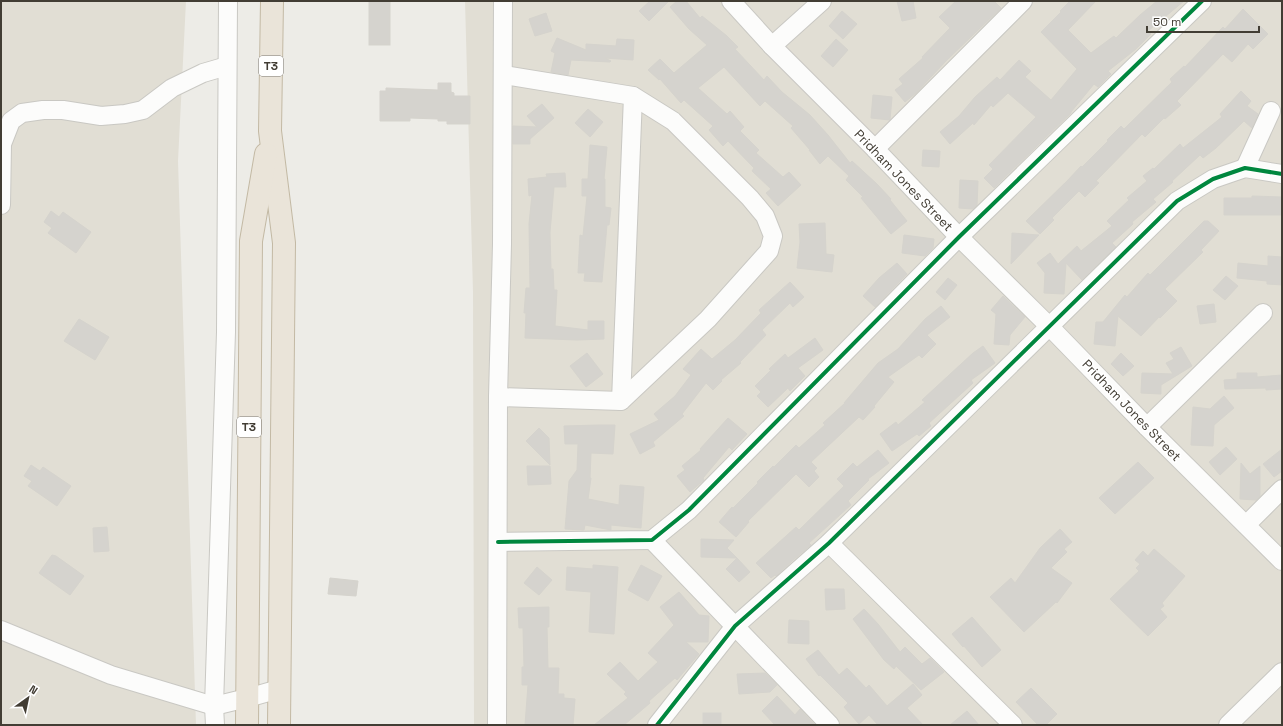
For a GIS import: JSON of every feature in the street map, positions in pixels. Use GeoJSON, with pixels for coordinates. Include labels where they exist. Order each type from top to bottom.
{"type":"FeatureCollection","features":[{"type":"Feature","properties":{"kind":"highway","name":"T3"},"geometry":{"type":"LineString","coordinates":[[272,1],[270,130],[284,243],[279,725]]}},
{"type":"Feature","properties":{"kind":"highway","name":"T3"},"geometry":{"type":"LineString","coordinates":[[247,725],[251,241],[270,130]]}},
{"type":"Feature","properties":{"kind":"street"},"geometry":{"type":"LineString","coordinates":[[215,725],[214,706],[226,332],[228,1]]}},
{"type":"Feature","properties":{"kind":"street"},"geometry":{"type":"LineString","coordinates":[[497,725],[498,397],[502,244],[504,75],[503,1]]}},
{"type":"Feature","properties":{"kind":"street","name":"Pridham Jones Street"},"geometry":{"type":"LineString","coordinates":[[731,1],[772,46],[875,149],[959,237],[1050,327],[1147,428],[1282,561]]}},
{"type":"Feature","properties":{"kind":"street"},"geometry":{"type":"LineString","coordinates":[[772,46],[822,1]]}},
{"type":"Feature","properties":{"kind":"street"},"geometry":{"type":"LineString","coordinates":[[875,149],[1023,1]]}},
{"type":"Feature","properties":{"kind":"street"},"geometry":{"type":"LineString","coordinates":[[498,542],[652,540],[689,510],[959,237],[1202,1]]}},
{"type":"Feature","properties":{"kind":"street"},"geometry":{"type":"LineString","coordinates":[[1,204],[2,144],[11,121],[22,112],[63,110],[101,116],[125,114],[143,110],[172,88],[203,74],[228,66]]}},
{"type":"Feature","properties":{"kind":"street"},"geometry":{"type":"LineString","coordinates":[[498,397],[621,401],[708,319],[769,251],[773,236],[765,216],[750,198],[673,121],[633,96],[504,75]]}},
{"type":"Feature","properties":{"kind":"street"},"geometry":{"type":"LineString","coordinates":[[621,401],[633,96]]}},
{"type":"Feature","properties":{"kind":"street"},"geometry":{"type":"LineString","coordinates":[[1245,168],[1271,111]]}},
{"type":"Feature","properties":{"kind":"street"},"geometry":{"type":"LineString","coordinates":[[657,725],[735,626],[829,543],[1177,201],[1213,179],[1245,168],[1282,174]]}},
{"type":"Feature","properties":{"kind":"street"},"geometry":{"type":"LineString","coordinates":[[1147,428],[1262,313]]}},
{"type":"Feature","properties":{"kind":"street"},"geometry":{"type":"LineString","coordinates":[[1246,525],[1282,489]]}},
{"type":"Feature","properties":{"kind":"street"},"geometry":{"type":"LineString","coordinates":[[652,540],[830,725]]}},
{"type":"Feature","properties":{"kind":"street"},"geometry":{"type":"LineString","coordinates":[[829,543],[1012,725]]}},
{"type":"Feature","properties":{"kind":"street"},"geometry":{"type":"LineString","coordinates":[[1,630],[111,675],[214,706],[279,689]]}},
{"type":"Feature","properties":{"kind":"street"},"geometry":{"type":"LineString","coordinates":[[1228,725],[1282,672]]}},
{"type":"Feature","properties":{"kind":"shaded area"},"geometry":{"type":"Polygon","coordinates":[[[1,1],[186,1],[178,161],[196,725],[1,725],[1,1]]]}},
{"type":"Feature","properties":{"kind":"shaded area"},"geometry":{"type":"Polygon","coordinates":[[[465,1],[1282,1],[1282,725],[474,725],[473,292],[465,1]]]}},
{"type":"Feature","properties":{"kind":"building"},"geometry":{"type":"Polygon","coordinates":[[[369,1],[390,1],[390,45],[369,45],[369,1]]]}},
{"type":"Feature","properties":{"kind":"building"},"geometry":{"type":"Polygon","coordinates":[[[650,1],[669,1],[649,21],[639,11],[650,1]]]}},
{"type":"Feature","properties":{"kind":"building"},"geometry":{"type":"Polygon","coordinates":[[[677,1],[686,1],[700,18],[702,16],[727,36],[738,47],[735,49],[764,80],[767,76],[782,92],[810,115],[850,163],[852,161],[891,199],[890,200],[907,221],[891,234],[861,198],[863,197],[846,180],[849,176],[828,156],[820,164],[791,128],[793,126],[765,101],[760,106],[724,67],[698,88],[727,114],[730,111],[744,127],[740,131],[759,150],[756,153],[783,177],[789,172],[801,185],[778,206],[766,193],[771,189],[752,171],[754,168],[728,141],[723,146],[709,130],[713,126],[684,100],[681,103],[660,79],[659,80],[648,70],[660,59],[674,73],[707,45],[689,29],[670,7],[677,1]]]}},
{"type":"Feature","properties":{"kind":"building"},"geometry":{"type":"Polygon","coordinates":[[[897,1],[913,1],[916,18],[902,21],[897,1]]]}},
{"type":"Feature","properties":{"kind":"building"},"geometry":{"type":"Polygon","coordinates":[[[956,1],[994,1],[1001,8],[946,61],[916,93],[905,102],[895,90],[903,84],[899,79],[923,58],[922,57],[950,28],[939,17],[956,1]]]}},
{"type":"Feature","properties":{"kind":"building"},"geometry":{"type":"Polygon","coordinates":[[[1070,1],[1096,1],[1068,30],[1091,53],[1114,36],[1116,38],[1157,1],[1184,1],[1148,31],[1151,34],[1136,49],[1108,71],[1111,74],[1098,87],[1094,84],[1071,113],[994,188],[984,178],[993,169],[989,165],[1036,117],[1008,93],[993,107],[991,105],[974,125],[973,123],[950,144],[940,132],[959,116],[975,97],[997,77],[1000,80],[1019,60],[1031,71],[1025,77],[1051,100],[1077,69],[1041,32],[1070,1]]]}},
{"type":"Feature","properties":{"kind":"building"},"geometry":{"type":"Polygon","coordinates":[[[1243,9],[1268,34],[1253,49],[1248,44],[1232,62],[1223,54],[1177,101],[1181,105],[1165,119],[1164,118],[1145,137],[1142,134],[1096,181],[1099,183],[1085,197],[1079,191],[1052,218],[1054,220],[1040,234],[1026,221],[1108,141],[1107,140],[1121,126],[1124,129],[1172,82],[1170,79],[1184,66],[1185,67],[1223,27],[1225,29],[1243,9]]]}},
{"type":"Feature","properties":{"kind":"building"},"geometry":{"type":"Polygon","coordinates":[[[842,11],[857,24],[843,39],[829,26],[842,11]]]}},
{"type":"Feature","properties":{"kind":"building"},"geometry":{"type":"Polygon","coordinates":[[[546,13],[552,31],[535,36],[529,19],[546,13]]]}},
{"type":"Feature","properties":{"kind":"building"},"geometry":{"type":"Polygon","coordinates":[[[557,38],[586,50],[586,44],[616,46],[617,39],[634,40],[633,60],[605,58],[611,61],[610,62],[571,60],[568,75],[551,72],[555,53],[551,51],[557,38]]]}},
{"type":"Feature","properties":{"kind":"building"},"geometry":{"type":"Polygon","coordinates":[[[836,39],[848,50],[833,67],[821,56],[836,39]]]}},
{"type":"Feature","properties":{"kind":"building"},"geometry":{"type":"Polygon","coordinates":[[[438,83],[451,83],[451,92],[454,93],[454,96],[470,96],[470,124],[447,124],[447,121],[438,121],[438,119],[410,118],[410,121],[380,121],[380,91],[386,91],[386,88],[438,90],[438,83]]]}},
{"type":"Feature","properties":{"kind":"building"},"geometry":{"type":"Polygon","coordinates":[[[1241,91],[1251,101],[1247,106],[1258,114],[1252,128],[1244,121],[1216,148],[1203,158],[1200,155],[1172,181],[1173,182],[1153,199],[1156,202],[1132,222],[1133,224],[1112,243],[1116,247],[1082,280],[1066,263],[1064,294],[1044,293],[1045,273],[1037,263],[1050,253],[1058,264],[1077,246],[1081,251],[1112,226],[1107,221],[1129,200],[1127,198],[1147,181],[1143,176],[1153,168],[1154,169],[1180,144],[1183,148],[1222,117],[1220,114],[1241,91]]]}},
{"type":"Feature","properties":{"kind":"building"},"geometry":{"type":"Polygon","coordinates":[[[873,95],[892,97],[890,120],[871,118],[873,95]]]}},
{"type":"Feature","properties":{"kind":"building"},"geometry":{"type":"Polygon","coordinates":[[[542,104],[554,118],[530,139],[530,144],[513,144],[513,126],[537,127],[527,116],[542,104]]]}},
{"type":"Feature","properties":{"kind":"building"},"geometry":{"type":"Polygon","coordinates":[[[588,109],[603,122],[590,137],[575,123],[588,109]]]}},
{"type":"Feature","properties":{"kind":"building"},"geometry":{"type":"Polygon","coordinates":[[[590,145],[607,147],[604,179],[605,207],[611,208],[609,225],[607,225],[602,282],[584,281],[585,273],[578,273],[580,235],[583,236],[587,196],[582,196],[582,179],[588,179],[590,145]]]}},
{"type":"Feature","properties":{"kind":"building"},"geometry":{"type":"Polygon","coordinates":[[[923,150],[940,151],[939,167],[922,166],[923,150]]]}},
{"type":"Feature","properties":{"kind":"building"},"geometry":{"type":"Polygon","coordinates":[[[565,173],[566,187],[554,187],[550,232],[551,269],[553,269],[554,290],[557,290],[555,326],[588,330],[588,321],[604,321],[604,339],[577,340],[525,338],[526,313],[524,313],[526,288],[530,288],[529,224],[532,195],[529,196],[528,179],[547,177],[546,174],[565,173]]]}},
{"type":"Feature","properties":{"kind":"building"},"geometry":{"type":"Polygon","coordinates":[[[960,180],[978,181],[977,205],[973,209],[959,208],[960,180]]]}},
{"type":"Feature","properties":{"kind":"building"},"geometry":{"type":"Polygon","coordinates":[[[1252,196],[1282,197],[1282,215],[1224,215],[1224,198],[1252,198],[1252,196]]]}},
{"type":"Feature","properties":{"kind":"building"},"geometry":{"type":"Polygon","coordinates":[[[51,211],[59,217],[63,212],[91,232],[76,253],[48,233],[52,228],[44,222],[51,211]]]}},
{"type":"Feature","properties":{"kind":"building"},"geometry":{"type":"Polygon","coordinates":[[[1204,221],[1208,221],[1219,231],[1201,250],[1203,252],[1165,289],[1177,301],[1141,336],[1118,316],[1115,346],[1094,344],[1096,322],[1103,322],[1125,295],[1127,297],[1148,273],[1150,275],[1204,221]]]}},
{"type":"Feature","properties":{"kind":"building"},"geometry":{"type":"Polygon","coordinates":[[[825,223],[826,254],[834,255],[832,272],[797,268],[800,242],[799,224],[825,223]]]}},
{"type":"Feature","properties":{"kind":"building"},"geometry":{"type":"Polygon","coordinates":[[[1012,233],[1039,235],[1011,264],[1012,233]]]}},
{"type":"Feature","properties":{"kind":"building"},"geometry":{"type":"Polygon","coordinates":[[[904,235],[934,239],[933,248],[925,256],[902,253],[904,235]]]}},
{"type":"Feature","properties":{"kind":"building"},"geometry":{"type":"Polygon","coordinates":[[[1268,256],[1282,257],[1282,285],[1267,284],[1267,281],[1237,278],[1238,263],[1268,266],[1268,256]]]}},
{"type":"Feature","properties":{"kind":"building"},"geometry":{"type":"Polygon","coordinates":[[[897,263],[907,274],[875,307],[863,296],[879,278],[897,263]]]}},
{"type":"Feature","properties":{"kind":"building"},"geometry":{"type":"Polygon","coordinates":[[[1226,276],[1238,286],[1225,300],[1213,290],[1226,276]]]}},
{"type":"Feature","properties":{"kind":"building"},"geometry":{"type":"Polygon","coordinates":[[[948,278],[957,285],[945,300],[936,292],[948,278]]]}},
{"type":"Feature","properties":{"kind":"building"},"geometry":{"type":"Polygon","coordinates":[[[790,282],[804,297],[793,307],[790,303],[762,330],[766,335],[740,362],[741,363],[721,380],[722,381],[713,390],[706,383],[682,414],[684,416],[653,442],[655,446],[640,454],[630,434],[659,420],[654,414],[675,396],[691,375],[683,369],[701,349],[712,359],[735,340],[761,313],[759,310],[790,282]]]}},
{"type":"Feature","properties":{"kind":"building"},"geometry":{"type":"Polygon","coordinates":[[[1003,296],[1025,317],[1010,335],[1009,345],[994,344],[996,314],[991,310],[1003,296]]]}},
{"type":"Feature","properties":{"kind":"building"},"geometry":{"type":"Polygon","coordinates":[[[1214,304],[1216,322],[1200,324],[1197,306],[1214,304]]]}},
{"type":"Feature","properties":{"kind":"building"},"geometry":{"type":"Polygon","coordinates":[[[941,306],[950,317],[927,335],[936,344],[922,358],[919,355],[888,377],[894,382],[874,406],[875,407],[863,420],[859,417],[811,462],[817,468],[814,471],[819,477],[809,487],[796,474],[748,521],[749,522],[736,537],[719,522],[773,466],[774,467],[796,445],[799,448],[825,425],[823,423],[845,403],[878,363],[898,349],[925,319],[941,306]]]}},
{"type":"Feature","properties":{"kind":"building"},"geometry":{"type":"Polygon","coordinates":[[[79,319],[109,337],[95,360],[64,341],[79,319]]]}},
{"type":"Feature","properties":{"kind":"building"},"geometry":{"type":"Polygon","coordinates":[[[815,338],[823,350],[798,368],[805,376],[790,391],[788,388],[768,407],[757,396],[761,392],[755,386],[771,370],[769,369],[785,354],[788,358],[815,338]]]}},
{"type":"Feature","properties":{"kind":"building"},"geometry":{"type":"Polygon","coordinates":[[[983,346],[995,363],[971,380],[973,383],[929,423],[931,426],[919,436],[917,434],[892,451],[880,434],[896,422],[898,425],[925,402],[922,400],[973,353],[983,346]]]}},
{"type":"Feature","properties":{"kind":"building"},"geometry":{"type":"Polygon","coordinates":[[[1181,347],[1192,366],[1161,385],[1161,394],[1141,393],[1142,373],[1173,374],[1166,363],[1174,359],[1170,353],[1181,347]]]}},
{"type":"Feature","properties":{"kind":"building"},"geometry":{"type":"Polygon","coordinates":[[[587,353],[603,374],[586,387],[570,366],[587,353]]]}},
{"type":"Feature","properties":{"kind":"building"},"geometry":{"type":"Polygon","coordinates":[[[1121,353],[1134,366],[1123,376],[1111,364],[1121,353]]]}},
{"type":"Feature","properties":{"kind":"building"},"geometry":{"type":"Polygon","coordinates":[[[1237,373],[1257,373],[1257,377],[1282,375],[1282,389],[1225,389],[1224,380],[1237,379],[1237,373]]]}},
{"type":"Feature","properties":{"kind":"building"},"geometry":{"type":"Polygon","coordinates":[[[1224,396],[1234,408],[1214,425],[1213,446],[1191,445],[1193,407],[1210,409],[1224,396]]]}},
{"type":"Feature","properties":{"kind":"building"},"geometry":{"type":"Polygon","coordinates":[[[728,418],[747,434],[732,450],[729,447],[703,478],[704,480],[690,492],[677,476],[685,470],[682,466],[701,450],[700,449],[728,418]]]}},
{"type":"Feature","properties":{"kind":"building"},"geometry":{"type":"Polygon","coordinates":[[[615,425],[613,454],[591,453],[591,478],[588,499],[619,505],[620,485],[644,487],[641,528],[611,525],[611,530],[585,525],[584,530],[565,529],[569,481],[577,470],[578,444],[565,444],[564,426],[615,425]]]}},
{"type":"Feature","properties":{"kind":"building"},"geometry":{"type":"Polygon","coordinates":[[[539,428],[549,438],[550,465],[526,441],[539,428]]]}},
{"type":"Feature","properties":{"kind":"building"},"geometry":{"type":"Polygon","coordinates":[[[1226,447],[1237,459],[1220,475],[1209,462],[1226,447]]]}},
{"type":"Feature","properties":{"kind":"building"},"geometry":{"type":"Polygon","coordinates":[[[1282,449],[1282,471],[1274,477],[1263,464],[1282,449]]]}},
{"type":"Feature","properties":{"kind":"building"},"geometry":{"type":"Polygon","coordinates":[[[878,450],[889,463],[868,479],[869,480],[848,501],[851,505],[809,543],[811,545],[776,576],[775,575],[771,578],[756,563],[796,527],[799,530],[844,486],[837,479],[853,463],[857,467],[878,450]]]}},
{"type":"Feature","properties":{"kind":"building"},"geometry":{"type":"Polygon","coordinates":[[[1138,462],[1154,478],[1115,514],[1099,498],[1138,462]]]}},
{"type":"Feature","properties":{"kind":"building"},"geometry":{"type":"Polygon","coordinates":[[[1241,463],[1250,474],[1260,466],[1260,496],[1256,500],[1240,499],[1241,463]]]}},
{"type":"Feature","properties":{"kind":"building"},"geometry":{"type":"Polygon","coordinates":[[[31,465],[40,471],[43,467],[71,486],[57,506],[28,486],[32,481],[24,476],[31,465]]]}},
{"type":"Feature","properties":{"kind":"building"},"geometry":{"type":"Polygon","coordinates":[[[527,466],[550,466],[551,484],[528,485],[527,466]]]}},
{"type":"Feature","properties":{"kind":"building"},"geometry":{"type":"Polygon","coordinates":[[[107,527],[109,551],[94,552],[93,528],[107,527]]]}},
{"type":"Feature","properties":{"kind":"building"},"geometry":{"type":"Polygon","coordinates":[[[1060,529],[1072,542],[1064,549],[1067,552],[1051,568],[1072,583],[1057,603],[1056,602],[1024,632],[990,597],[1011,578],[1015,583],[1040,548],[1060,529]]]}},
{"type":"Feature","properties":{"kind":"building"},"geometry":{"type":"Polygon","coordinates":[[[701,539],[734,540],[727,548],[737,558],[701,557],[701,539]]]}},
{"type":"Feature","properties":{"kind":"building"},"geometry":{"type":"Polygon","coordinates":[[[1154,549],[1185,576],[1162,603],[1164,606],[1160,609],[1167,617],[1148,636],[1110,599],[1139,571],[1136,568],[1140,564],[1135,560],[1143,551],[1148,556],[1154,549]]]}},
{"type":"Feature","properties":{"kind":"building"},"geometry":{"type":"Polygon","coordinates":[[[52,555],[56,556],[84,576],[70,595],[39,573],[52,555]]]}},
{"type":"Feature","properties":{"kind":"building"},"geometry":{"type":"Polygon","coordinates":[[[737,558],[750,572],[739,582],[726,569],[737,558]]]}},
{"type":"Feature","properties":{"kind":"building"},"geometry":{"type":"Polygon","coordinates":[[[593,565],[618,567],[614,634],[589,632],[591,592],[566,590],[567,567],[593,569],[593,565]]]}},
{"type":"Feature","properties":{"kind":"building"},"geometry":{"type":"Polygon","coordinates":[[[641,565],[662,576],[648,601],[628,590],[641,565]]]}},
{"type":"Feature","properties":{"kind":"building"},"geometry":{"type":"Polygon","coordinates":[[[537,567],[552,580],[539,595],[524,583],[537,567]]]}},
{"type":"Feature","properties":{"kind":"building"},"geometry":{"type":"Polygon","coordinates":[[[330,578],[358,581],[356,596],[328,594],[330,578]]]}},
{"type":"Feature","properties":{"kind":"building"},"geometry":{"type":"Polygon","coordinates":[[[825,589],[844,589],[845,609],[826,610],[825,589]]]}},
{"type":"Feature","properties":{"kind":"building"},"geometry":{"type":"Polygon","coordinates":[[[679,592],[699,615],[709,616],[708,642],[686,642],[699,654],[677,680],[675,678],[649,701],[650,703],[624,725],[594,725],[628,698],[624,694],[626,692],[607,674],[620,662],[638,681],[658,662],[648,653],[674,625],[660,607],[679,592]]]}},
{"type":"Feature","properties":{"kind":"building"},"geometry":{"type":"Polygon","coordinates":[[[549,607],[549,627],[547,627],[548,668],[559,668],[558,694],[564,694],[564,698],[575,699],[573,725],[525,725],[528,685],[522,685],[522,667],[524,667],[523,628],[519,628],[518,608],[549,607]]]}},
{"type":"Feature","properties":{"kind":"building"},"geometry":{"type":"Polygon","coordinates":[[[864,609],[900,652],[905,647],[922,664],[930,658],[944,672],[921,690],[896,666],[894,669],[884,660],[853,619],[864,609]]]}},
{"type":"Feature","properties":{"kind":"building"},"geometry":{"type":"Polygon","coordinates":[[[972,617],[1001,650],[982,667],[952,634],[972,617]]]}},
{"type":"Feature","properties":{"kind":"building"},"geometry":{"type":"Polygon","coordinates":[[[789,620],[809,621],[809,644],[788,643],[789,620]]]}},
{"type":"Feature","properties":{"kind":"building"},"geometry":{"type":"Polygon","coordinates":[[[818,650],[839,675],[847,668],[866,688],[869,685],[887,706],[913,684],[922,695],[907,708],[923,725],[878,725],[869,715],[859,724],[844,707],[848,703],[820,675],[819,676],[806,659],[818,650]]]}},
{"type":"Feature","properties":{"kind":"building"},"geometry":{"type":"Polygon","coordinates":[[[765,673],[777,685],[770,692],[739,694],[737,674],[765,673]]]}},
{"type":"Feature","properties":{"kind":"building"},"geometry":{"type":"Polygon","coordinates":[[[1031,688],[1057,714],[1046,725],[1038,725],[1016,702],[1031,688]]]}},
{"type":"Feature","properties":{"kind":"building"},"geometry":{"type":"Polygon","coordinates":[[[777,696],[795,715],[800,709],[815,725],[775,725],[762,711],[777,696]]]}},
{"type":"Feature","properties":{"kind":"building"},"geometry":{"type":"Polygon","coordinates":[[[967,711],[979,725],[950,725],[967,711]]]}},
{"type":"Feature","properties":{"kind":"building"},"geometry":{"type":"Polygon","coordinates":[[[703,713],[721,713],[721,725],[703,725],[703,713]]]}},
{"type":"Feature","properties":{"kind":"cycle path"},"geometry":{"type":"LineString","coordinates":[[498,542],[652,540],[689,510],[959,237],[1202,1]]}},
{"type":"Feature","properties":{"kind":"cycle path"},"geometry":{"type":"LineString","coordinates":[[657,725],[735,626],[829,543],[1177,201],[1213,179],[1245,168],[1282,174]]}}]}
